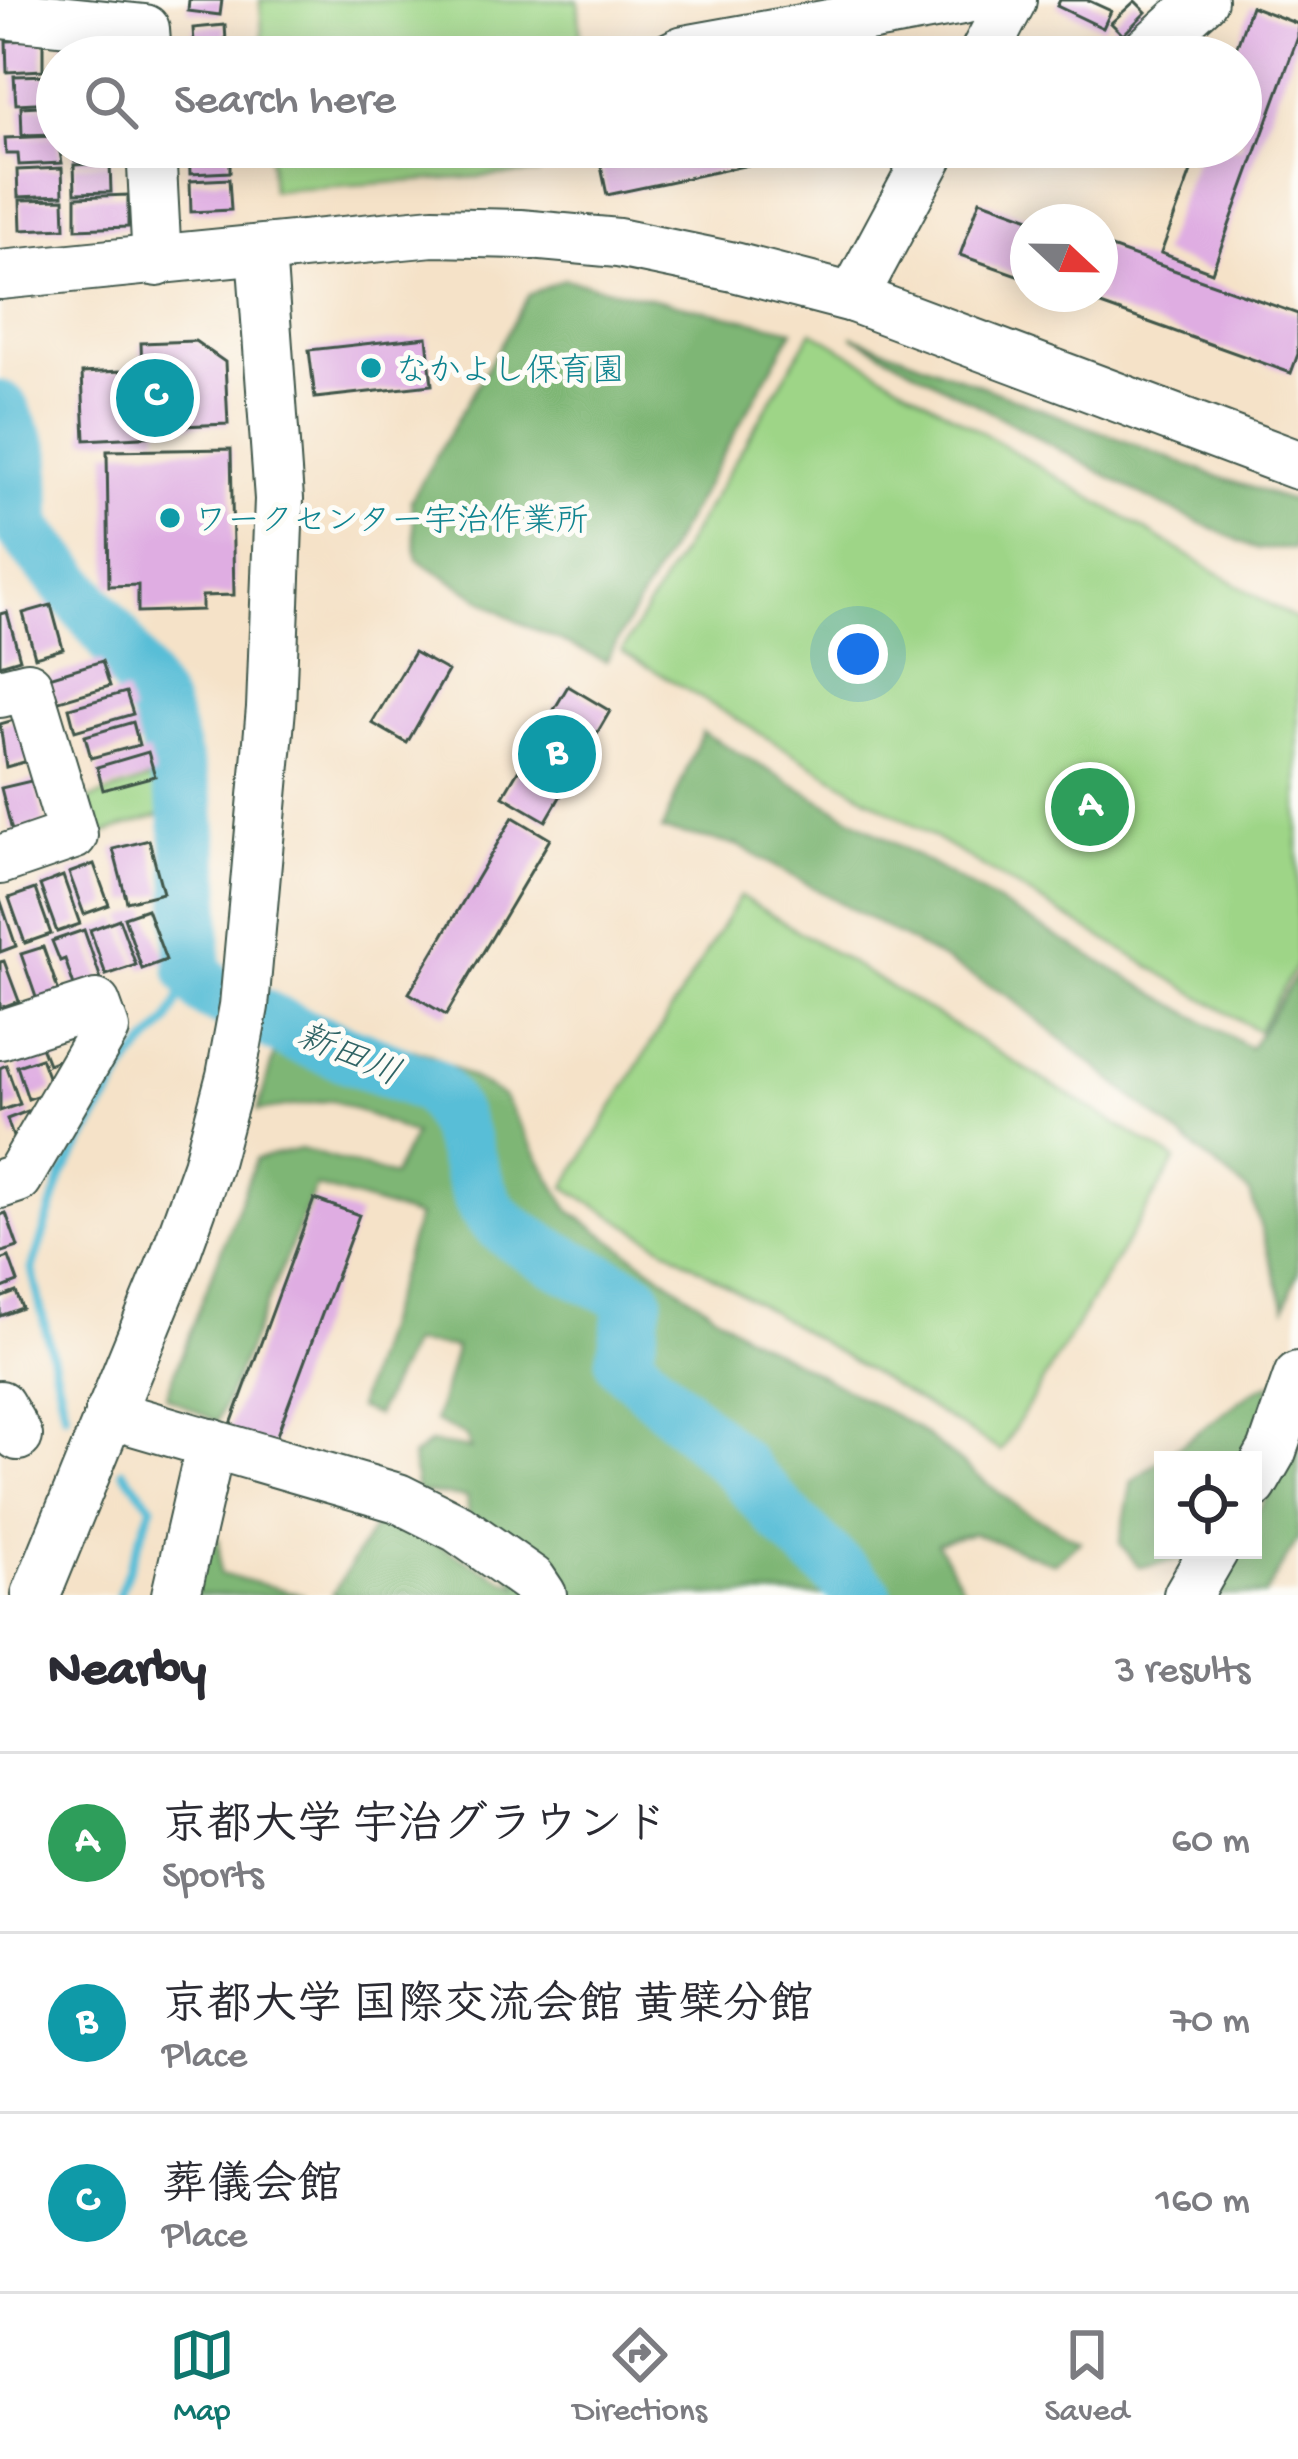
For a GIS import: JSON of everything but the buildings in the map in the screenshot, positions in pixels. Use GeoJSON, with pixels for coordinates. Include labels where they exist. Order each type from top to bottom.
{"type":"FeatureCollection","features":[{"type":"Feature","properties":{"kind":"street"},"geometry":{"type":"LineString","coordinates":[[762,36],[962,0]]}},
{"type":"Feature","properties":{"kind":"street"},"geometry":{"type":"LineString","coordinates":[[993,36],[1012,0]]}},
{"type":"Feature","properties":{"kind":"street"},"geometry":{"type":"LineString","coordinates":[[1163,36],[1203,0]]}},
{"type":"Feature","properties":{"kind":"street"},"geometry":{"type":"LineString","coordinates":[[0,14],[145,29],[146,36]]}},
{"type":"Feature","properties":{"kind":"street"},"geometry":{"type":"LineString","coordinates":[[153,168],[157,262]]}},
{"type":"Feature","properties":{"kind":"street"},"geometry":{"type":"LineString","coordinates":[[853,298],[923,168]]}},
{"type":"Feature","properties":{"kind":"street"},"geometry":{"type":"LineString","coordinates":[[0,275],[433,232],[618,243],[853,298],[1298,465]]}},
{"type":"Feature","properties":{"kind":"street"},"geometry":{"type":"LineString","coordinates":[[36,1595],[176,1255],[207,1166],[244,1006],[261,854],[279,499],[261,251]]}},
{"type":"Feature","properties":{"kind":"street"},"geometry":{"type":"LineString","coordinates":[[0,693],[28,686],[73,835],[0,860]]}},
{"type":"Feature","properties":{"kind":"street"},"geometry":{"type":"LineString","coordinates":[[0,1035],[96,1004],[105,1029],[17,1178],[0,1184]]}},
{"type":"Feature","properties":{"kind":"street"},"geometry":{"type":"LineString","coordinates":[[1262,1468],[1298,1376]]}},
{"type":"Feature","properties":{"kind":"street"},"geometry":{"type":"LineString","coordinates":[[109,1414],[398,1498],[458,1528],[532,1580],[542,1595]]}},
{"type":"Feature","properties":{"kind":"street"},"geometry":{"type":"LineString","coordinates":[[176,1595],[203,1441]]}},
{"type":"Feature","properties":{"kind":"green space"},"geometry":{"type":"Polygon","coordinates":[[[260,0],[578,0],[581,36],[263,36],[260,0]]]}},
{"type":"Feature","properties":{"kind":"green space"},"geometry":{"type":"Polygon","coordinates":[[[270,168],[542,168],[538,173],[272,190],[270,168]]]}},
{"type":"Feature","properties":{"kind":"green space"},"geometry":{"type":"Polygon","coordinates":[[[564,279],[793,330],[606,661],[516,621],[417,559],[411,500],[529,295],[564,279]]]}},
{"type":"Feature","properties":{"kind":"green space"},"geometry":{"type":"Polygon","coordinates":[[[812,331],[1298,621],[1298,963],[1258,1031],[622,651],[812,331]]]}},
{"type":"Feature","properties":{"kind":"green space"},"geometry":{"type":"Polygon","coordinates":[[[852,336],[1298,503],[1294,549],[1257,549],[1155,502],[852,336]]]}},
{"type":"Feature","properties":{"kind":"green space"},"geometry":{"type":"Polygon","coordinates":[[[702,732],[1250,1048],[1298,973],[1298,1272],[1285,1307],[1250,1193],[1010,997],[737,845],[662,830],[702,732]]]}},
{"type":"Feature","properties":{"kind":"green space"},"geometry":{"type":"Polygon","coordinates":[[[159,776],[166,813],[86,839],[76,804],[159,776]]]}},
{"type":"Feature","properties":{"kind":"green space"},"geometry":{"type":"Polygon","coordinates":[[[740,896],[1176,1160],[1001,1451],[565,1187],[740,896]]]}},
{"type":"Feature","properties":{"kind":"green space"},"geometry":{"type":"Polygon","coordinates":[[[285,1015],[429,1054],[503,1096],[569,1210],[744,1334],[914,1426],[1020,1509],[1080,1541],[1054,1563],[973,1533],[937,1543],[967,1595],[332,1595],[381,1515],[520,1588],[469,1521],[467,1497],[417,1492],[412,1457],[430,1443],[471,1449],[466,1436],[435,1421],[456,1347],[411,1343],[376,1415],[357,1408],[418,1217],[316,1186],[217,1422],[166,1396],[256,1159],[301,1149],[393,1176],[414,1134],[333,1100],[258,1111],[285,1015]]]}},
{"type":"Feature","properties":{"kind":"green space"},"geometry":{"type":"Polygon","coordinates":[[[1272,1383],[1255,1451],[1172,1451],[1252,1392],[1272,1383]]]}},
{"type":"Feature","properties":{"kind":"green space"},"geometry":{"type":"Polygon","coordinates":[[[1298,1446],[1298,1539],[1265,1595],[1207,1595],[1229,1559],[1262,1559],[1262,1505],[1298,1446]]]}},
{"type":"Feature","properties":{"kind":"green space"},"geometry":{"type":"Polygon","coordinates":[[[1154,1465],[1154,1559],[1182,1559],[1139,1567],[1120,1543],[1132,1481],[1154,1465]]]}},
{"type":"Feature","properties":{"kind":"green space"},"geometry":{"type":"Polygon","coordinates":[[[203,1531],[219,1540],[220,1574],[305,1595],[187,1595],[203,1531]]]}},
{"type":"Feature","properties":{"kind":"waterway","name":"新田川"},"geometry":{"type":"LineString","coordinates":[[0,409],[22,453],[24,529],[113,637],[159,710],[186,804],[193,883],[193,969],[209,991],[298,1035],[431,1086],[450,1113],[478,1190],[495,1218],[530,1245],[635,1298],[624,1362],[739,1467],[864,1595]]}},
{"type":"Feature","properties":{"kind":"waterway"},"geometry":{"type":"LineString","coordinates":[[65,1414],[32,1269],[62,1176],[131,1061],[168,1022],[193,969]]}},
{"type":"Feature","properties":{"kind":"waterway"},"geometry":{"type":"LineString","coordinates":[[119,1595],[152,1506],[123,1471]]}},
{"type":"Feature","properties":{"kind":"place","name":"なかよし保育園"},"geometry":{"type":"Point","coordinates":[371,368]}},
{"type":"Feature","properties":{"kind":"place","name":"葬儀会館"},"geometry":{"type":"Point","coordinates":[155,398]}},
{"type":"Feature","properties":{"kind":"place","name":"ワークセンター宇治作業所"},"geometry":{"type":"Point","coordinates":[170,518]}},
{"type":"Feature","properties":{"kind":"place","name":"京都大学 国際交流会館 黄檗分館"},"geometry":{"type":"Point","coordinates":[557,754]}},
{"type":"Feature","properties":{"kind":"place","name":"京都大学 宇治グラウンド"},"geometry":{"type":"Point","coordinates":[1090,807]}}]}
